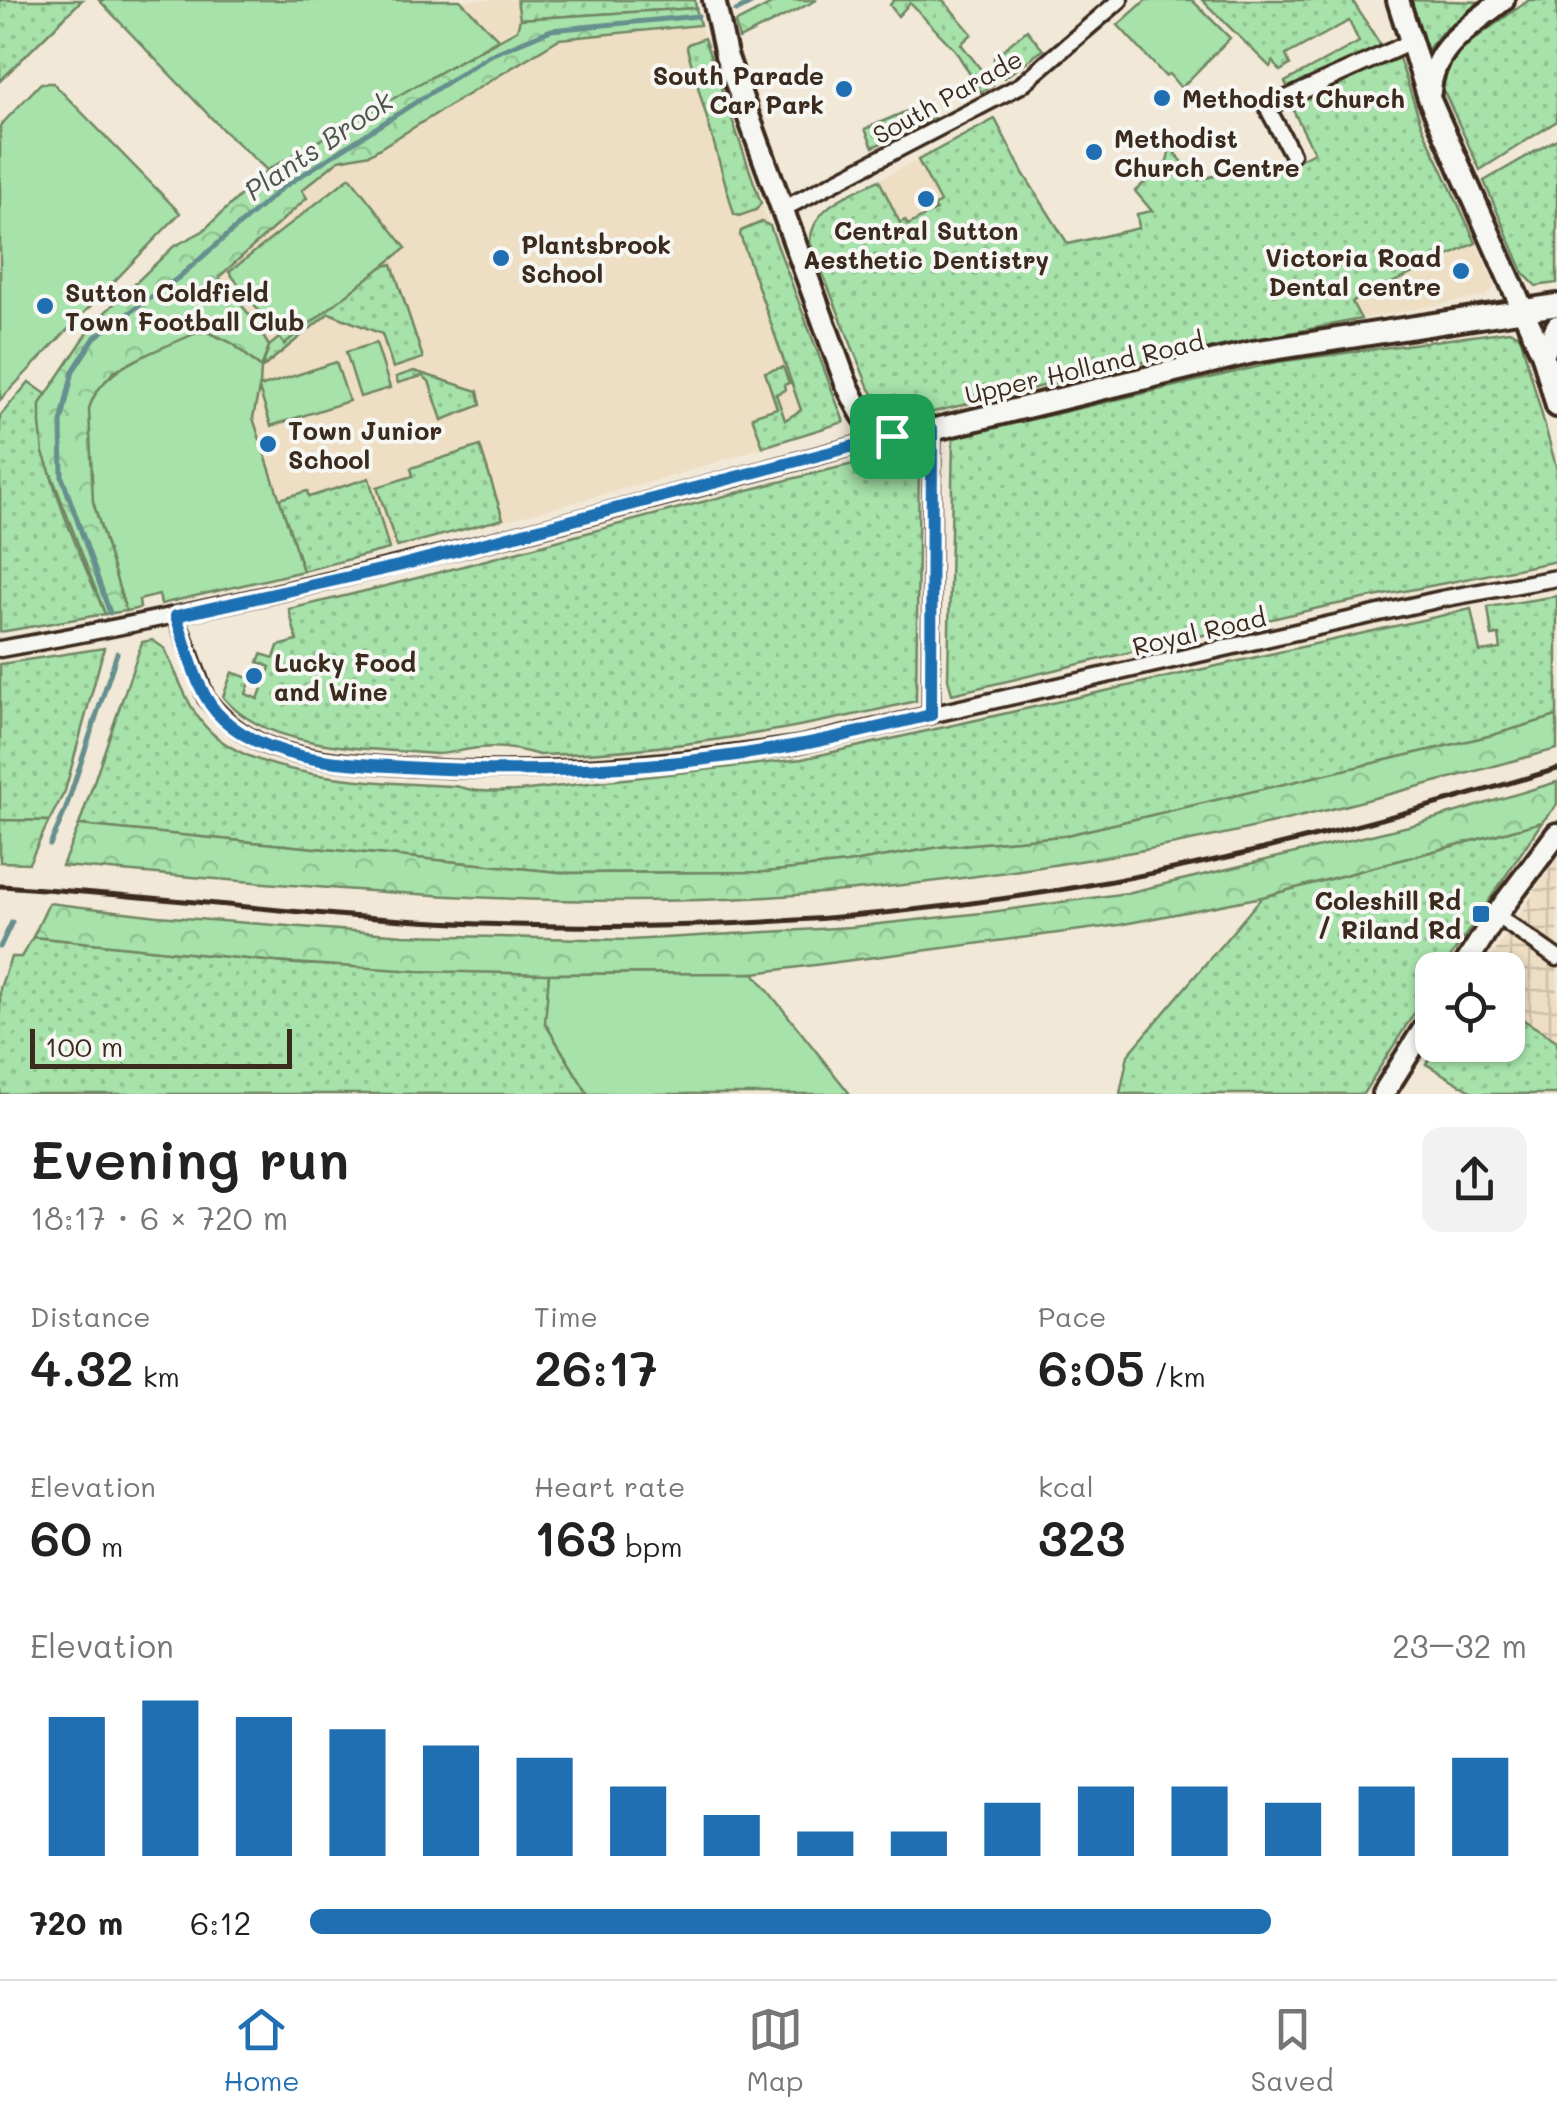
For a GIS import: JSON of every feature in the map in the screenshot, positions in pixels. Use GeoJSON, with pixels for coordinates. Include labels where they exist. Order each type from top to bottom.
{"type":"FeatureCollection","features":[{"type":"Feature","properties":{"kind":"street"},"geometry":{"type":"LineString","coordinates":[[714,0],[726,55],[846,383],[871,425],[892,436]]}},
{"type":"Feature","properties":{"kind":"street","name":"South Parade"},"geometry":{"type":"LineString","coordinates":[[781,210],[1022,85],[1120,0]]}},
{"type":"Feature","properties":{"kind":"street"},"geometry":{"type":"LineString","coordinates":[[1398,0],[1429,98],[1524,311],[1557,406]]}},
{"type":"Feature","properties":{"kind":"street"},"geometry":{"type":"LineString","coordinates":[[1429,98],[1433,68],[1440,54],[1503,0]]}},
{"type":"Feature","properties":{"kind":"street"},"geometry":{"type":"LineString","coordinates":[[1292,154],[1267,107],[1411,42]]}},
{"type":"Feature","properties":{"kind":"street","name":"Upper Holland Road"},"geometry":{"type":"LineString","coordinates":[[892,436],[932,430],[1253,352],[1557,304]]}},
{"type":"Feature","properties":{"kind":"street"},"geometry":{"type":"LineString","coordinates":[[1542,355],[1557,326]]}},
{"type":"Feature","properties":{"kind":"street"},"geometry":{"type":"LineString","coordinates":[[931,715],[932,430]]}},
{"type":"Feature","properties":{"kind":"street"},"geometry":{"type":"LineString","coordinates":[[0,650],[176,616],[398,566],[892,436]]}},
{"type":"Feature","properties":{"kind":"street","name":"Royal Road"},"geometry":{"type":"LineString","coordinates":[[176,616],[206,698],[220,717],[236,730],[277,750],[352,764],[459,770],[588,770],[798,745],[1440,599],[1557,578]]}},
{"type":"Feature","properties":{"kind":"street"},"geometry":{"type":"LineString","coordinates":[[1473,952],[1557,834]]}},
{"type":"Feature","properties":{"kind":"street"},"geometry":{"type":"LineString","coordinates":[[1496,915],[1557,958]]}},
{"type":"Feature","properties":{"kind":"street"},"geometry":{"type":"LineString","coordinates":[[1383,1094],[1415,1043]]}},
{"type":"Feature","properties":{"kind":"shaded area","name":"Plantsbrook School"},"geometry":{"type":"Polygon","coordinates":[[[99,0],[517,0],[520,19],[504,70],[559,39],[700,25],[771,231],[844,422],[668,477],[518,517],[161,604],[159,595],[139,600],[140,608],[105,614],[43,453],[301,190],[267,170],[224,131],[99,0]]]}},
{"type":"Feature","properties":{"kind":"shaded area"},"geometry":{"type":"Polygon","coordinates":[[[918,160],[941,202],[937,210],[908,225],[900,223],[879,180],[918,160]]]}},
{"type":"Feature","properties":{"kind":"shaded area"},"geometry":{"type":"Polygon","coordinates":[[[1476,243],[1495,286],[1486,296],[1361,319],[1351,302],[1476,243]]]}},
{"type":"Feature","properties":{"kind":"shaded area"},"geometry":{"type":"Polygon","coordinates":[[[1557,858],[1557,1041],[1525,1021],[1525,952],[1495,952],[1557,858]]]}},
{"type":"Feature","properties":{"kind":"green space"},"geometry":{"type":"Polygon","coordinates":[[[0,0],[82,0],[0,81],[0,0]]]}},
{"type":"Feature","properties":{"kind":"green space"},"geometry":{"type":"Polygon","coordinates":[[[99,0],[460,0],[498,39],[267,170],[224,131],[99,0]]]}},
{"type":"Feature","properties":{"kind":"green space"},"geometry":{"type":"Polygon","coordinates":[[[517,0],[695,0],[696,8],[520,19],[517,0]]]}},
{"type":"Feature","properties":{"kind":"green space"},"geometry":{"type":"Polygon","coordinates":[[[779,0],[817,0],[739,39],[735,23],[779,0]]]}},
{"type":"Feature","properties":{"kind":"green space"},"geometry":{"type":"Polygon","coordinates":[[[894,0],[943,0],[972,34],[961,44],[993,85],[981,92],[955,50],[910,3],[898,16],[890,5],[894,0]]]}},
{"type":"Feature","properties":{"kind":"green space"},"geometry":{"type":"Polygon","coordinates":[[[1146,0],[1192,0],[1230,38],[1181,88],[1118,25],[1146,0]]]}},
{"type":"Feature","properties":{"kind":"green space"},"geometry":{"type":"Polygon","coordinates":[[[1202,0],[1352,0],[1383,49],[1289,90],[1285,82],[1359,42],[1349,21],[1286,55],[1290,65],[1280,71],[1273,61],[1270,67],[1202,0]]]}},
{"type":"Feature","properties":{"kind":"green space"},"geometry":{"type":"Polygon","coordinates":[[[1407,0],[1484,2],[1442,32],[1424,54],[1407,0]]]}},
{"type":"Feature","properties":{"kind":"green space"},"geometry":{"type":"Polygon","coordinates":[[[1529,0],[1557,0],[1557,121],[1480,170],[1442,87],[1445,72],[1459,50],[1529,0]]]}},
{"type":"Feature","properties":{"kind":"green space"},"geometry":{"type":"Polygon","coordinates":[[[696,8],[700,25],[559,39],[370,154],[339,160],[302,190],[307,198],[219,277],[269,346],[261,368],[223,339],[196,333],[114,371],[101,387],[93,501],[126,611],[105,614],[43,453],[40,423],[40,404],[95,322],[173,247],[203,231],[267,170],[330,131],[517,30],[520,19],[696,8]]]}},
{"type":"Feature","properties":{"kind":"green space"},"geometry":{"type":"Polygon","coordinates":[[[1027,30],[1043,50],[1004,78],[994,57],[1027,30]]]}},
{"type":"Feature","properties":{"kind":"green space"},"geometry":{"type":"Polygon","coordinates":[[[704,38],[761,203],[756,210],[739,216],[734,214],[687,48],[704,38]]]}},
{"type":"Feature","properties":{"kind":"green space"},"geometry":{"type":"Polygon","coordinates":[[[1399,58],[1422,126],[1476,243],[1352,302],[1361,319],[1156,359],[900,420],[887,415],[868,386],[810,242],[818,218],[835,202],[879,180],[900,223],[905,220],[908,225],[936,210],[934,206],[940,202],[918,160],[995,119],[1023,173],[1068,244],[1139,228],[1137,214],[1152,211],[1135,191],[1167,162],[1170,147],[1198,180],[1268,162],[1275,172],[1314,152],[1289,102],[1383,61],[1385,64],[1399,58]]]}},
{"type":"Feature","properties":{"kind":"green space","name":"Sutton Coldfield Town Football Club"},"geometry":{"type":"Polygon","coordinates":[[[41,83],[53,83],[180,213],[0,400],[0,126],[41,83]]]}},
{"type":"Feature","properties":{"kind":"green space"},"geometry":{"type":"Polygon","coordinates":[[[928,102],[934,118],[873,147],[865,129],[928,102]]]}},
{"type":"Feature","properties":{"kind":"green space"},"geometry":{"type":"Polygon","coordinates":[[[1557,139],[1557,283],[1536,286],[1524,274],[1484,181],[1557,139]]]}},
{"type":"Feature","properties":{"kind":"green space"},"geometry":{"type":"Polygon","coordinates":[[[350,177],[406,248],[284,344],[229,272],[350,177]]]}},
{"type":"Feature","properties":{"kind":"green space"},"geometry":{"type":"Polygon","coordinates":[[[762,222],[770,226],[844,422],[763,447],[752,416],[777,408],[765,372],[783,367],[789,383],[776,394],[785,420],[801,410],[740,235],[762,222]]]}},
{"type":"Feature","properties":{"kind":"green space"},"geometry":{"type":"Polygon","coordinates":[[[392,264],[423,358],[393,368],[382,334],[329,313],[262,368],[269,346],[363,272],[392,264]]]}},
{"type":"Feature","properties":{"kind":"green space"},"geometry":{"type":"Polygon","coordinates":[[[1509,331],[1521,339],[1557,470],[1557,561],[1323,607],[952,694],[948,679],[953,438],[1278,362],[1509,331]]]}},
{"type":"Feature","properties":{"kind":"green space"},"geometry":{"type":"Polygon","coordinates":[[[207,332],[232,343],[261,368],[260,387],[336,362],[349,401],[271,426],[259,389],[253,418],[303,571],[161,604],[159,595],[139,600],[140,608],[126,611],[93,501],[89,409],[96,394],[118,370],[149,353],[207,332]]]}},
{"type":"Feature","properties":{"kind":"green space"},"geometry":{"type":"Polygon","coordinates":[[[376,343],[390,388],[360,397],[346,352],[376,343]]]}},
{"type":"Feature","properties":{"kind":"green space"},"geometry":{"type":"Polygon","coordinates":[[[414,371],[478,391],[481,405],[442,420],[429,381],[422,376],[398,383],[396,377],[414,371]]]}},
{"type":"Feature","properties":{"kind":"green space"},"geometry":{"type":"Polygon","coordinates":[[[29,382],[46,394],[41,413],[49,470],[105,614],[0,632],[0,416],[29,382]]]}},
{"type":"Feature","properties":{"kind":"green space"},"geometry":{"type":"Polygon","coordinates":[[[480,446],[503,519],[397,547],[377,487],[413,476],[411,468],[480,446]]]}},
{"type":"Feature","properties":{"kind":"green space"},"geometry":{"type":"Polygon","coordinates":[[[910,451],[919,461],[916,701],[729,738],[634,750],[539,755],[501,748],[436,754],[322,744],[266,728],[242,715],[223,697],[232,672],[251,679],[246,694],[258,699],[270,667],[258,662],[261,654],[274,658],[278,646],[297,641],[289,609],[910,451]]]}},
{"type":"Feature","properties":{"kind":"green space"},"geometry":{"type":"Polygon","coordinates":[[[369,478],[389,549],[303,571],[279,499],[307,491],[309,497],[369,478]]]}},
{"type":"Feature","properties":{"kind":"green space"},"geometry":{"type":"Polygon","coordinates":[[[1557,596],[1557,716],[1493,735],[1063,836],[940,847],[767,872],[569,873],[79,825],[142,642],[152,640],[164,648],[190,705],[204,725],[235,749],[262,761],[360,780],[519,791],[802,759],[1471,609],[1480,652],[1501,649],[1499,635],[1492,636],[1488,607],[1557,596]]]}},
{"type":"Feature","properties":{"kind":"green space"},"geometry":{"type":"Polygon","coordinates":[[[104,648],[65,791],[49,821],[0,820],[0,664],[104,648]]]}},
{"type":"Feature","properties":{"kind":"green space"},"geometry":{"type":"Polygon","coordinates":[[[1557,716],[1557,749],[1351,804],[1144,850],[861,889],[767,897],[590,901],[414,894],[62,866],[79,825],[569,873],[767,872],[940,847],[1063,836],[1493,735],[1557,716]]]}},
{"type":"Feature","properties":{"kind":"green space"},"geometry":{"type":"Polygon","coordinates":[[[1557,782],[1557,805],[1542,822],[1262,897],[1119,925],[754,973],[417,971],[276,962],[33,937],[49,903],[158,916],[404,935],[630,940],[851,927],[1127,893],[1413,825],[1557,782]]]}},
{"type":"Feature","properties":{"kind":"green space"},"geometry":{"type":"Polygon","coordinates":[[[0,820],[49,821],[29,863],[0,862],[0,820]]]}},
{"type":"Feature","properties":{"kind":"green space"},"geometry":{"type":"Polygon","coordinates":[[[1542,822],[1454,952],[1415,952],[1415,1012],[1363,1094],[1120,1094],[1128,1055],[1262,897],[1542,822]]]}},
{"type":"Feature","properties":{"kind":"green space"},"geometry":{"type":"Polygon","coordinates":[[[33,937],[296,964],[549,974],[546,1025],[588,1094],[0,1094],[0,988],[11,957],[21,957],[33,937]]]}},
{"type":"Feature","properties":{"kind":"green space"},"geometry":{"type":"Polygon","coordinates":[[[754,973],[850,1094],[588,1094],[545,1023],[549,974],[754,973]]]}},
{"type":"Feature","properties":{"kind":"green space"},"geometry":{"type":"Polygon","coordinates":[[[1525,1021],[1557,1041],[1557,1094],[1476,1094],[1426,1064],[1525,1062],[1525,1021]]]}},
{"type":"Feature","properties":{"kind":"waterway","name":"Plants Brook"},"geometry":{"type":"LineString","coordinates":[[736,11],[757,0]]}},
{"type":"Feature","properties":{"kind":"waterway","name":"Plants Brook"},"geometry":{"type":"LineString","coordinates":[[110,613],[62,477],[61,423],[73,371],[95,337],[178,278],[282,188],[488,56],[551,30],[698,16]]}},
{"type":"Feature","properties":{"kind":"waterway","name":"Plants Brook"},"geometry":{"type":"LineString","coordinates":[[50,845],[117,653]]}},
{"type":"Feature","properties":{"kind":"waterway","name":"Plants Brook"},"geometry":{"type":"LineString","coordinates":[[0,947],[12,922]]}},
{"type":"Feature","properties":{"kind":"railway"},"geometry":{"type":"LineString","coordinates":[[0,886],[449,923],[663,926],[814,919],[964,904],[1168,870],[1336,831],[1557,769]]}},
{"type":"Feature","properties":{"kind":"place","name":"South Parade Car Park"},"geometry":{"type":"Point","coordinates":[844,89]}},
{"type":"Feature","properties":{"kind":"place","name":"Methodist Church"},"geometry":{"type":"Point","coordinates":[1162,98]}},
{"type":"Feature","properties":{"kind":"place","name":"Methodist Church Centre"},"geometry":{"type":"Point","coordinates":[1094,152]}},
{"type":"Feature","properties":{"kind":"place","name":"Central Sutton Aesthetic Dentistry"},"geometry":{"type":"Point","coordinates":[926,199]}},
{"type":"Feature","properties":{"kind":"place","name":"Plantsbrook School"},"geometry":{"type":"Point","coordinates":[501,258]}},
{"type":"Feature","properties":{"kind":"place","name":"Victoria Road Dental centre"},"geometry":{"type":"Point","coordinates":[1461,271]}},
{"type":"Feature","properties":{"kind":"place","name":"Sutton Coldfield Town Football Club"},"geometry":{"type":"Point","coordinates":[45,306]}},
{"type":"Feature","properties":{"kind":"place","name":"Town Junior School"},"geometry":{"type":"Point","coordinates":[268,444]}},
{"type":"Feature","properties":{"kind":"place","name":"Lucky Food and Wine"},"geometry":{"type":"Point","coordinates":[254,676]}},
{"type":"Feature","properties":{"kind":"place","name":"Coleshill Rd / Riland Rd"},"geometry":{"type":"Point","coordinates":[1481,914]}},
{"type":"Feature","properties":{"kind":"route"},"geometry":{"type":"LineString","coordinates":[[932,430],[934,439],[931,715],[798,745],[588,770],[459,770],[352,764],[277,750],[236,730],[220,717],[206,698],[176,616],[398,566],[892,436],[932,430]]}}]}
